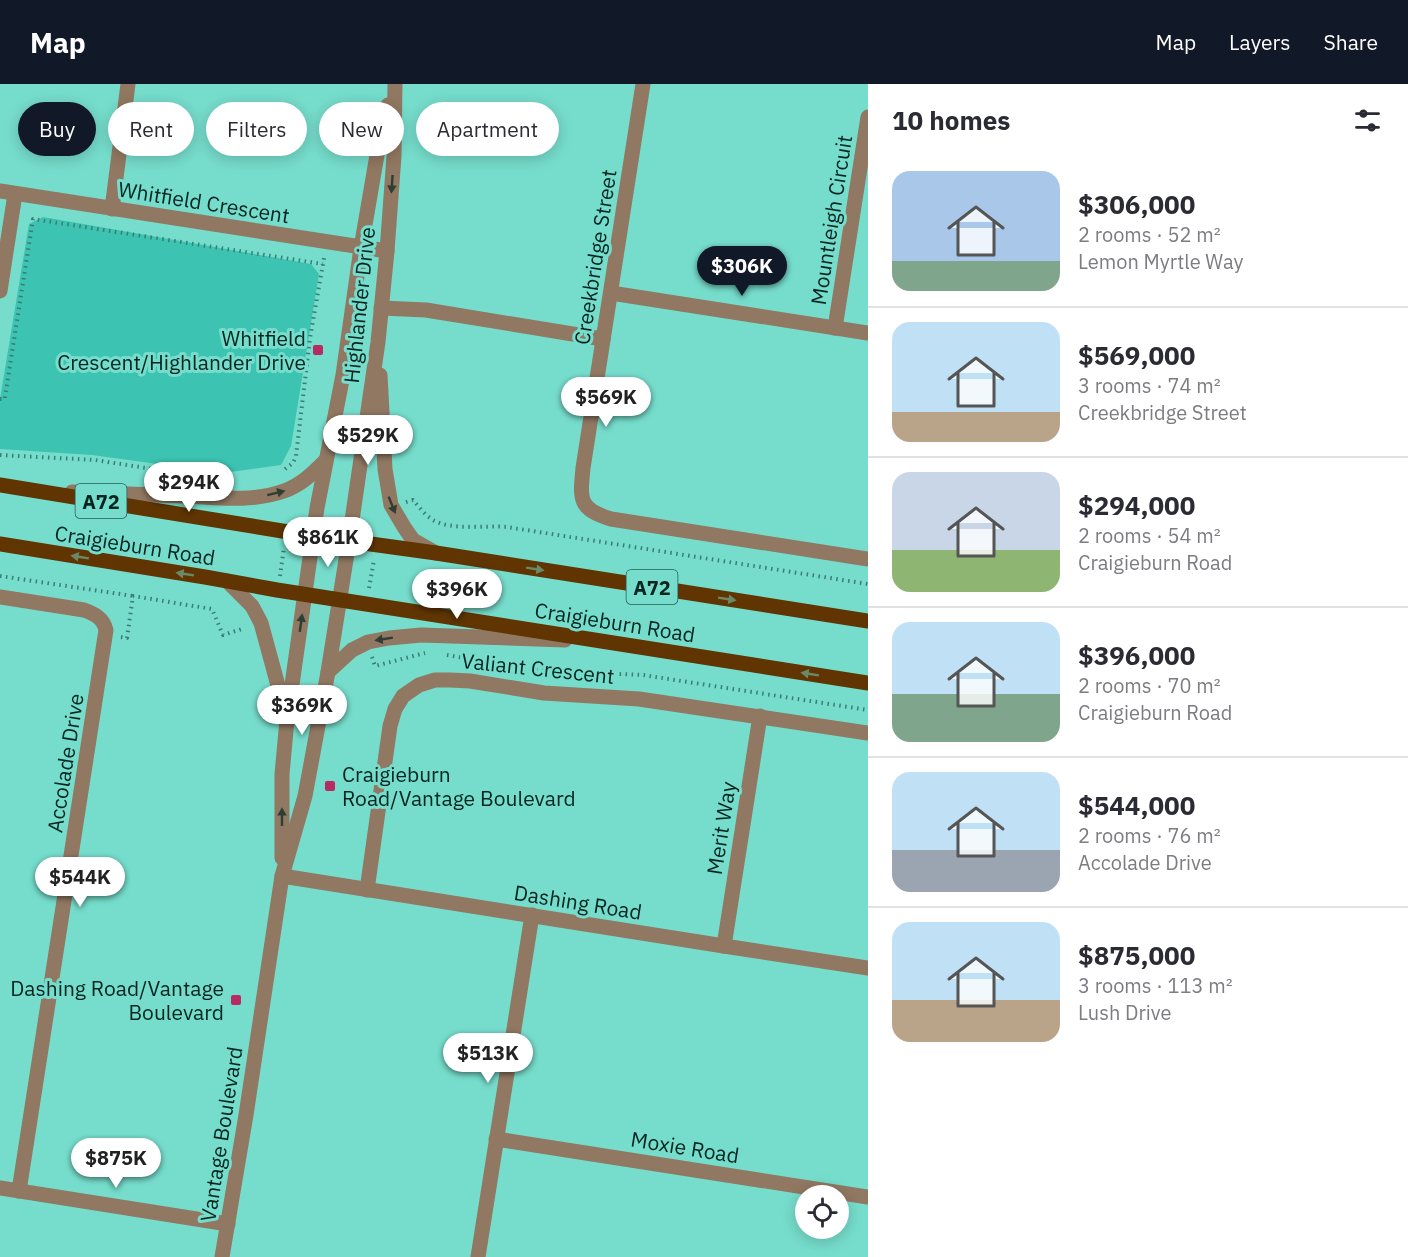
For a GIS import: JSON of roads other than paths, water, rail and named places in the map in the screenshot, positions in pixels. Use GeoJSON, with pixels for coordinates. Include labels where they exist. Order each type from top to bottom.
{"type":"FeatureCollection","features":[{"type":"Feature","properties":{"kind":"main road","name":"Craigieburn Road"},"geometry":{"type":"LineString","coordinates":[[0,485],[313,536],[436,553],[868,621]]}},
{"type":"Feature","properties":{"kind":"main road","name":"Craigieburn Road"},"geometry":{"type":"LineString","coordinates":[[0,544],[868,683]]}},
{"type":"Feature","properties":{"kind":"street"},"geometry":{"type":"LineString","coordinates":[[112,209],[128,84]]}},
{"type":"Feature","properties":{"kind":"street","name":"Highlander Drive"},"geometry":{"type":"LineString","coordinates":[[305,594],[377,155],[394,84]]}},
{"type":"Feature","properties":{"kind":"street","name":"Highlander Drive"},"geometry":{"type":"LineString","coordinates":[[340,600],[378,342],[394,156],[394,84]]}},
{"type":"Feature","properties":{"kind":"street","name":"Creekbridge Street"},"geometry":{"type":"LineString","coordinates":[[643,84],[582,485],[584,504],[588,509],[611,519],[868,559]]}},
{"type":"Feature","properties":{"kind":"street","name":"Mountleigh Circuit"},"geometry":{"type":"LineString","coordinates":[[835,328],[868,117]]}},
{"type":"Feature","properties":{"kind":"street","name":"Whitfield Crescent"},"geometry":{"type":"LineString","coordinates":[[0,291],[8,192],[387,251]]}},
{"type":"Feature","properties":{"kind":"street"},"geometry":{"type":"LineString","coordinates":[[610,293],[868,333]]}},
{"type":"Feature","properties":{"kind":"street"},"geometry":{"type":"LineString","coordinates":[[381,308],[426,310],[603,339]]}},
{"type":"Feature","properties":{"kind":"street"},"geometry":{"type":"LineString","coordinates":[[378,342],[385,469],[391,505],[413,540],[436,553]]}},
{"type":"Feature","properties":{"kind":"street"},"geometry":{"type":"LineString","coordinates":[[30,490],[232,499],[259,497],[283,491],[298,484],[308,478],[325,461]]}},
{"type":"Feature","properties":{"kind":"street"},"geometry":{"type":"LineString","coordinates":[[226,581],[252,606],[261,623],[287,720]]}},
{"type":"Feature","properties":{"kind":"street","name":"Vantage Boulevard"},"geometry":{"type":"LineString","coordinates":[[282,876],[282,774],[287,720],[305,594]]}},
{"type":"Feature","properties":{"kind":"street","name":"Accolade Drive"},"geometry":{"type":"LineString","coordinates":[[0,597],[84,610],[96,615],[105,631],[19,1191]]}},
{"type":"Feature","properties":{"kind":"street","name":"Vantage Boulevard"},"geometry":{"type":"LineString","coordinates":[[222,1257],[282,876],[305,796],[340,600]]}},
{"type":"Feature","properties":{"kind":"street"},"geometry":{"type":"LineString","coordinates":[[328,672],[352,650],[368,642],[389,638],[421,635],[610,642]]}},
{"type":"Feature","properties":{"kind":"street","name":"Valiant Crescent"},"geometry":{"type":"LineString","coordinates":[[367,890],[390,726],[395,709],[403,696],[419,685],[435,680],[470,681],[544,693],[639,699],[868,734]]}},
{"type":"Feature","properties":{"kind":"street","name":"Merit Way"},"geometry":{"type":"LineString","coordinates":[[724,946],[760,717]]}},
{"type":"Feature","properties":{"kind":"street","name":"Dashing Road"},"geometry":{"type":"LineString","coordinates":[[282,876],[868,968]]}},
{"type":"Feature","properties":{"kind":"street"},"geometry":{"type":"LineString","coordinates":[[478,1257],[532,915]]}},
{"type":"Feature","properties":{"kind":"street","name":"Moxie Road"},"geometry":{"type":"LineString","coordinates":[[496,1139],[868,1197]]}},
{"type":"Feature","properties":{"kind":"street"},"geometry":{"type":"LineString","coordinates":[[0,1188],[228,1224]]}},
{"type":"Feature","properties":{"kind":"place","name":"Whitfield Crescent/Highlander Drive"},"geometry":{"type":"Point","coordinates":[318,350]}},
{"type":"Feature","properties":{"kind":"place","name":"Craigieburn Road/Vantage Boulevard"},"geometry":{"type":"Point","coordinates":[330,786]}},
{"type":"Feature","properties":{"kind":"place","name":"Dashing Road/Vantage Boulevard"},"geometry":{"type":"Point","coordinates":[236,1000]}}]}
